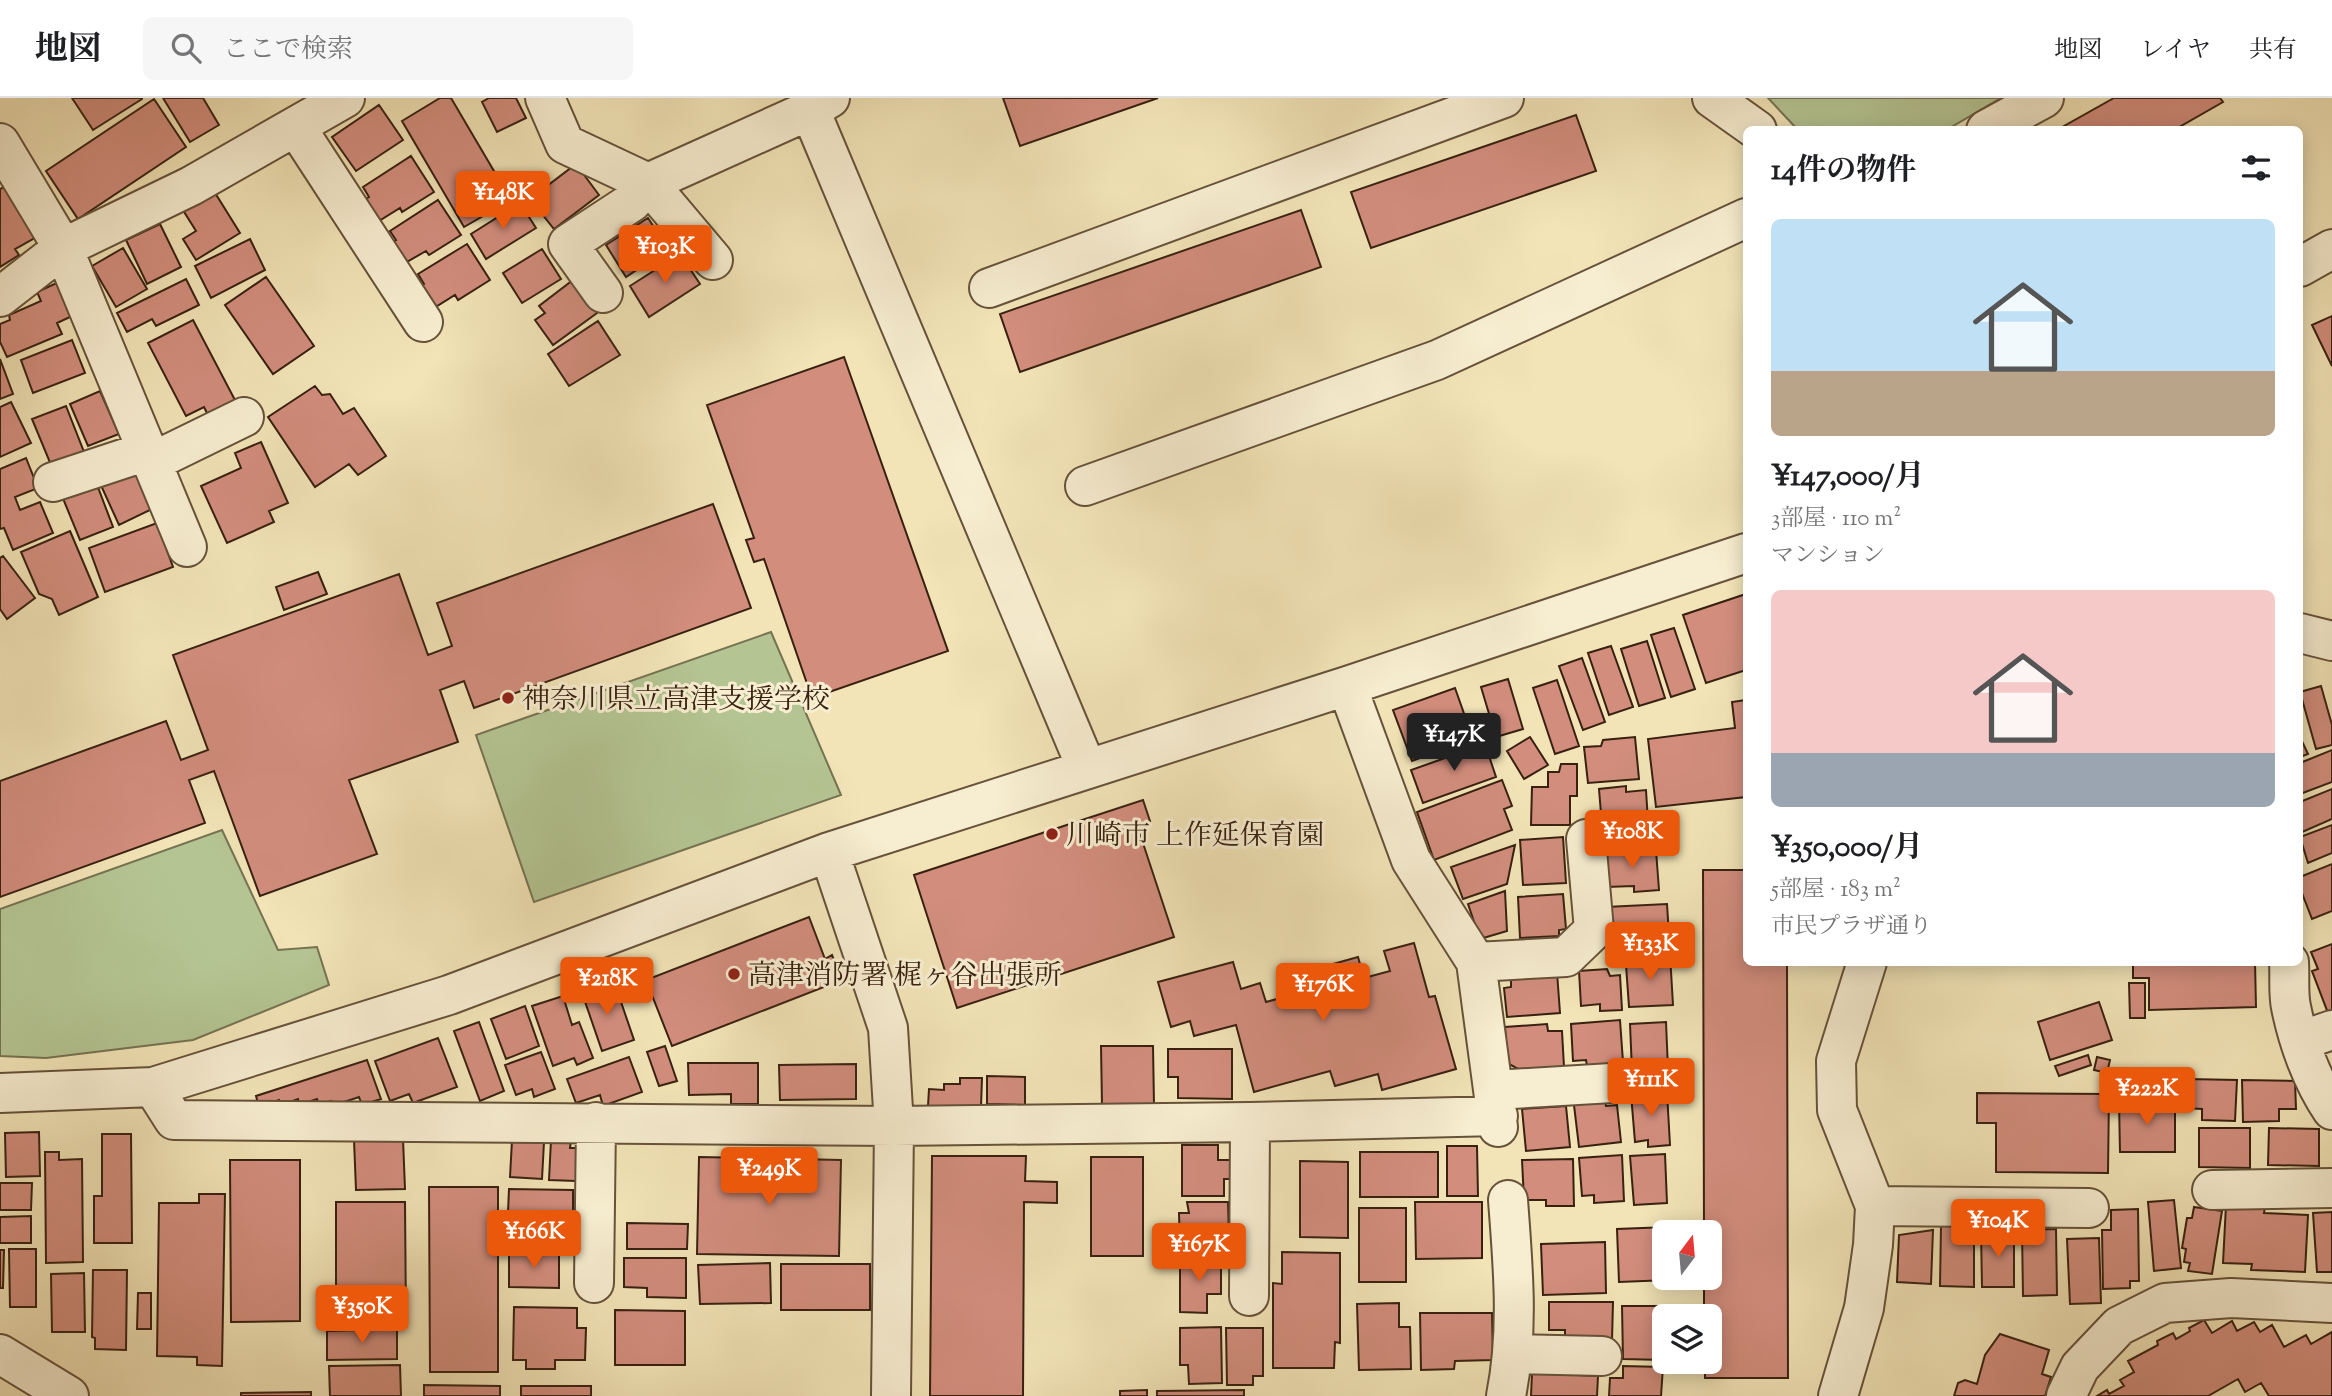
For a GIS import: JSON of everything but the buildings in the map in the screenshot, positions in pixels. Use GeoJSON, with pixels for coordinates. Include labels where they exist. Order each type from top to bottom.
{"type":"FeatureCollection","features":[{"type":"Feature","properties":{"kind":"street"},"geometry":{"type":"LineString","coordinates":[[0,297],[64,248],[191,186],[345,98]]}},
{"type":"Feature","properties":{"kind":"street"},"geometry":{"type":"LineString","coordinates":[[545,98],[565,144],[648,183],[713,260]]}},
{"type":"Feature","properties":{"kind":"street"},"geometry":{"type":"LineString","coordinates":[[989,288],[1504,98]]}},
{"type":"Feature","properties":{"kind":"street"},"geometry":{"type":"LineString","coordinates":[[1712,98],[1751,126]]}},
{"type":"Feature","properties":{"kind":"street"},"geometry":{"type":"LineString","coordinates":[[1993,126],[2044,98]]}},
{"type":"Feature","properties":{"kind":"street"},"geometry":{"type":"LineString","coordinates":[[603,293],[568,244],[632,202],[648,183],[820,104],[1087,769]]}},
{"type":"Feature","properties":{"kind":"street"},"geometry":{"type":"LineString","coordinates":[[296,127],[423,323]]}},
{"type":"Feature","properties":{"kind":"street"},"geometry":{"type":"LineString","coordinates":[[0,143],[64,248],[187,547]]}},
{"type":"Feature","properties":{"kind":"street"},"geometry":{"type":"LineString","coordinates":[[1085,486],[1437,360],[1743,219]]}},
{"type":"Feature","properties":{"kind":"street"},"geometry":{"type":"LineString","coordinates":[[2303,265],[2332,249]]}},
{"type":"Feature","properties":{"kind":"street"},"geometry":{"type":"LineString","coordinates":[[53,482],[149,457],[244,417]]}},
{"type":"Feature","properties":{"kind":"street"},"geometry":{"type":"LineString","coordinates":[[0,1093],[153,1087],[449,995],[829,852],[1347,686],[1743,554]]}},
{"type":"Feature","properties":{"kind":"street"},"geometry":{"type":"LineString","coordinates":[[2303,634],[2332,640]]}},
{"type":"Feature","properties":{"kind":"street"},"geometry":{"type":"LineString","coordinates":[[1347,686],[1410,860],[1476,962],[1497,1111]]}},
{"type":"Feature","properties":{"kind":"street"},"geometry":{"type":"LineString","coordinates":[[1476,962],[1566,957],[1594,930],[1586,839]]}},
{"type":"Feature","properties":{"kind":"street"},"geometry":{"type":"LineString","coordinates":[[829,852],[888,1028],[894,1126],[891,1396]]}},
{"type":"Feature","properties":{"kind":"street"},"geometry":{"type":"LineString","coordinates":[[1838,1396],[1864,1308],[1875,1206],[1837,1110],[1836,1061],[1866,966]]}},
{"type":"Feature","properties":{"kind":"street"},"geometry":{"type":"LineString","coordinates":[[2289,966],[2291,1006],[2316,1035],[2319,1092],[2332,1111]]}},
{"type":"Feature","properties":{"kind":"street"},"geometry":{"type":"LineString","coordinates":[[153,1087],[174,1120],[894,1126],[1250,1122],[1497,1111],[1612,1083]]}},
{"type":"Feature","properties":{"kind":"street"},"geometry":{"type":"LineString","coordinates":[[594,1283],[596,1122]]}},
{"type":"Feature","properties":{"kind":"street"},"geometry":{"type":"LineString","coordinates":[[1249,1296],[1250,1122]]}},
{"type":"Feature","properties":{"kind":"street"},"geometry":{"type":"LineString","coordinates":[[2212,1190],[2332,1188]]}},
{"type":"Feature","properties":{"kind":"street"},"geometry":{"type":"LineString","coordinates":[[1506,1396],[1515,1305],[1508,1200]]}},
{"type":"Feature","properties":{"kind":"street"},"geometry":{"type":"LineString","coordinates":[[1875,1206],[2089,1208]]}},
{"type":"Feature","properties":{"kind":"street"},"geometry":{"type":"LineString","coordinates":[[2066,1396],[2080,1367],[2119,1326],[2165,1303],[2231,1298],[2332,1303]]}},
{"type":"Feature","properties":{"kind":"street"},"geometry":{"type":"LineString","coordinates":[[0,1354],[69,1396]]}},
{"type":"Feature","properties":{"kind":"street"},"geometry":{"type":"LineString","coordinates":[[1512,1354],[1602,1356]]}},
{"type":"Feature","properties":{"kind":"green space"},"geometry":{"type":"Polygon","coordinates":[[[1768,98],[2001,98],[1953,126],[1794,126],[1768,98]]]}},
{"type":"Feature","properties":{"kind":"green space"},"geometry":{"type":"Polygon","coordinates":[[[771,632],[841,795],[534,902],[476,735],[771,632]]]}},
{"type":"Feature","properties":{"kind":"green space"},"geometry":{"type":"Polygon","coordinates":[[[222,830],[278,950],[317,947],[329,985],[193,1040],[46,1058],[0,1056],[0,909],[222,830]]]}},
{"type":"Feature","properties":{"kind":"place","name":"神奈川県立高津支援学校"},"geometry":{"type":"Point","coordinates":[508,698]}},
{"type":"Feature","properties":{"kind":"place","name":"川崎市 上作延保育園"},"geometry":{"type":"Point","coordinates":[1052,834]}},
{"type":"Feature","properties":{"kind":"place","name":"高津消防署 梶ヶ谷出張所"},"geometry":{"type":"Point","coordinates":[734,974]}}]}
